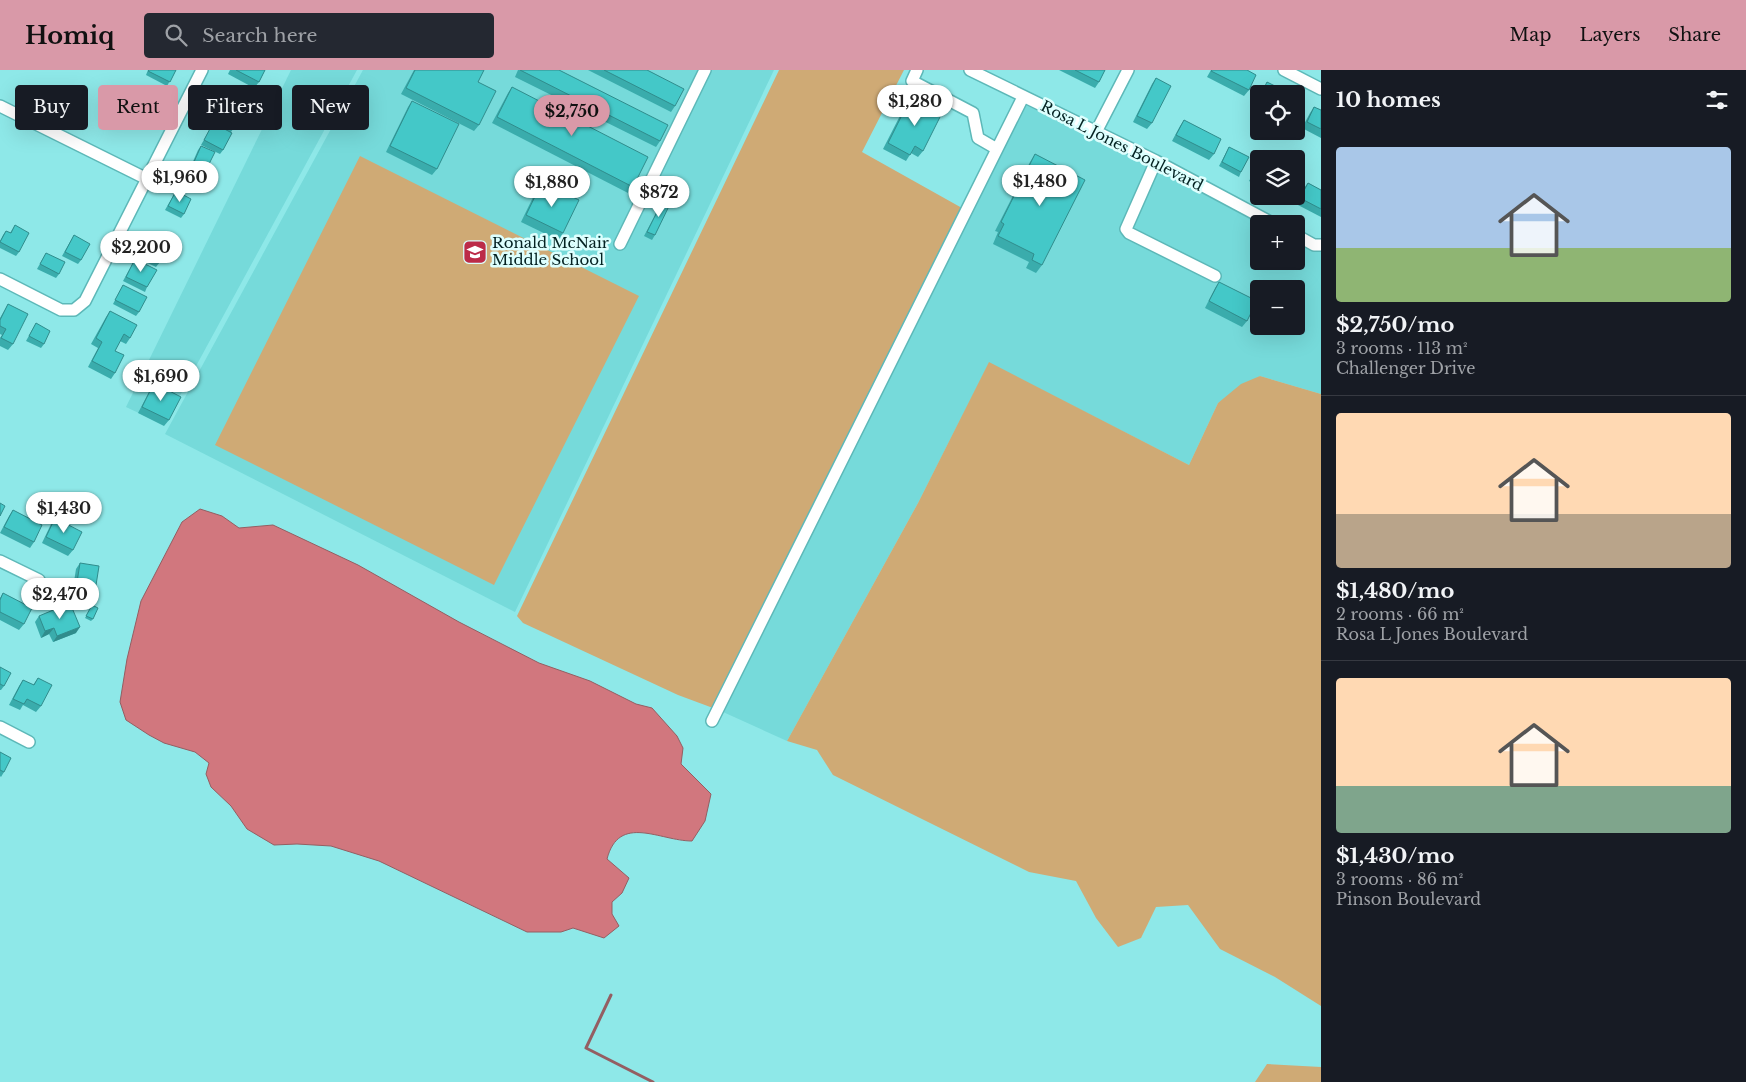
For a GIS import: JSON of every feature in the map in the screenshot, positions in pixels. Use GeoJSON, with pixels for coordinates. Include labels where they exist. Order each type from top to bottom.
{"type":"FeatureCollection","features":[{"type":"Feature","properties":{"kind":"street"},"geometry":{"type":"LineString","coordinates":[[0,279],[61,310],[74,310],[85,301],[202,70]]}},
{"type":"Feature","properties":{"kind":"street"},"geometry":{"type":"LineString","coordinates":[[620,244],[705,70]]}},
{"type":"Feature","properties":{"kind":"street"},"geometry":{"type":"LineString","coordinates":[[917,70],[912,81],[973,113],[978,138],[998,149]]}},
{"type":"Feature","properties":{"kind":"street","name":"Rosa L Jones Boulevard"},"geometry":{"type":"LineString","coordinates":[[970,70],[1156,161],[1257,215]]}},
{"type":"Feature","properties":{"kind":"street"},"geometry":{"type":"LineString","coordinates":[[1096,132],[1128,70]]}},
{"type":"Feature","properties":{"kind":"street"},"geometry":{"type":"LineString","coordinates":[[1284,70],[1321,89]]}},
{"type":"Feature","properties":{"kind":"street"},"geometry":{"type":"LineString","coordinates":[[712,721],[1023,97]]}},
{"type":"Feature","properties":{"kind":"street"},"geometry":{"type":"LineString","coordinates":[[0,106],[147,179]]}},
{"type":"Feature","properties":{"kind":"street"},"geometry":{"type":"LineString","coordinates":[[1156,161],[1126,229],[1129,233],[1215,276]]}},
{"type":"Feature","properties":{"kind":"street"},"geometry":{"type":"LineString","coordinates":[[1305,240],[1314,245],[1321,245]]}},
{"type":"Feature","properties":{"kind":"street"},"geometry":{"type":"LineString","coordinates":[[0,561],[39,580]]}},
{"type":"Feature","properties":{"kind":"street"},"geometry":{"type":"LineString","coordinates":[[0,727],[30,742]]}},
{"type":"Feature","properties":{"kind":"shaded area"},"geometry":{"type":"Polygon","coordinates":[[[291,70],[357,70],[349,85],[292,85],[292,130],[324,130],[164,425],[126,407],[262,130],[282,130],[282,88],[291,70]]]}},
{"type":"Feature","properties":{"kind":"shaded area","name":"Ronald McNair Middle School"},"geometry":{"type":"Polygon","coordinates":[[[363,70],[774,70],[515,612],[165,434],[330,130],[369,130],[369,85],[355,85],[363,70]]]}},
{"type":"Feature","properties":{"kind":"shaded area"},"geometry":{"type":"Polygon","coordinates":[[[779,70],[904,70],[862,152],[962,208],[713,708],[678,695],[523,623],[517,616],[779,70]]]}},
{"type":"Feature","properties":{"kind":"shaded area"},"geometry":{"type":"Polygon","coordinates":[[[1026,105],[1153,167],[1250,219],[1250,270],[1305,270],[1305,248],[1311,251],[1321,252],[1321,394],[1260,376],[1218,403],[1189,465],[989,363],[918,503],[787,741],[723,712],[1026,105]]]}},
{"type":"Feature","properties":{"kind":"shaded area"},"geometry":{"type":"Polygon","coordinates":[[[360,156],[639,296],[494,585],[215,445],[360,156]]]}},
{"type":"Feature","properties":{"kind":"shaded area"},"geometry":{"type":"Polygon","coordinates":[[[989,362],[1189,465],[1218,403],[1241,384],[1260,376],[1321,394],[1321,1006],[1275,977],[1220,949],[1188,905],[1156,907],[1141,938],[1118,947],[1096,918],[1076,881],[1029,872],[833,775],[817,750],[787,741],[918,503],[989,362]]]}},
{"type":"Feature","properties":{"kind":"shaded area"},"geometry":{"type":"Polygon","coordinates":[[[200,509],[222,516],[239,528],[273,525],[358,565],[459,622],[539,663],[590,681],[636,704],[652,708],[677,736],[683,748],[681,764],[711,794],[705,821],[692,841],[631,833],[621,837],[613,845],[607,859],[629,878],[622,893],[612,902],[612,914],[619,926],[604,938],[573,928],[561,932],[527,932],[379,861],[331,846],[274,845],[247,829],[231,806],[211,787],[206,774],[209,763],[195,752],[164,743],[126,720],[120,702],[127,659],[141,601],[182,522],[200,509]]]}},
{"type":"Feature","properties":{"kind":"shaded area"},"geometry":{"type":"Polygon","coordinates":[[[1267,1064],[1321,1067],[1321,1082],[1255,1082],[1267,1064]]]}},
{"type":"Feature","properties":{"kind":"building"},"geometry":{"type":"Polygon","coordinates":[[[149,70],[176,70],[170,82],[149,70]]]}},
{"type":"Feature","properties":{"kind":"building"},"geometry":{"type":"Polygon","coordinates":[[[236,70],[265,70],[259,82],[236,70]]]}},
{"type":"Feature","properties":{"kind":"building"},"geometry":{"type":"Polygon","coordinates":[[[415,70],[484,70],[478,82],[496,91],[479,125],[406,88],[415,70]]]}},
{"type":"Feature","properties":{"kind":"building"},"geometry":{"type":"Polygon","coordinates":[[[520,70],[559,70],[668,125],[660,141],[520,70]]]}},
{"type":"Feature","properties":{"kind":"building"},"geometry":{"type":"Polygon","coordinates":[[[604,70],[647,70],[684,89],[675,106],[604,70]]]}},
{"type":"Feature","properties":{"kind":"building"},"geometry":{"type":"Polygon","coordinates":[[[1075,70],[1105,70],[1099,82],[1075,70]]]}},
{"type":"Feature","properties":{"kind":"building"},"geometry":{"type":"Polygon","coordinates":[[[1247,70],[1256,75],[1249,90],[1211,71],[1247,70]]]}},
{"type":"Feature","properties":{"kind":"building"},"geometry":{"type":"Polygon","coordinates":[[[1156,78],[1171,86],[1152,123],[1137,116],[1156,78]]]}},
{"type":"Feature","properties":{"kind":"building"},"geometry":{"type":"Polygon","coordinates":[[[512,87],[648,157],[633,187],[497,117],[512,87]]]}},
{"type":"Feature","properties":{"kind":"building"},"geometry":{"type":"Polygon","coordinates":[[[911,97],[942,113],[923,151],[915,146],[910,155],[888,143],[911,97]]]}},
{"type":"Feature","properties":{"kind":"building"},"geometry":{"type":"Polygon","coordinates":[[[412,101],[459,124],[437,169],[390,146],[412,101]]]}},
{"type":"Feature","properties":{"kind":"building"},"geometry":{"type":"Polygon","coordinates":[[[1314,107],[1321,110],[1321,129],[1307,122],[1314,107]]]}},
{"type":"Feature","properties":{"kind":"building"},"geometry":{"type":"Polygon","coordinates":[[[1184,120],[1221,139],[1214,154],[1176,135],[1184,120]]]}},
{"type":"Feature","properties":{"kind":"building"},"geometry":{"type":"Polygon","coordinates":[[[209,130],[226,130],[232,133],[223,150],[204,140],[209,130]]]}},
{"type":"Feature","properties":{"kind":"building"},"geometry":{"type":"Polygon","coordinates":[[[201,146],[215,152],[207,168],[194,162],[201,146]]]}},
{"type":"Feature","properties":{"kind":"building"},"geometry":{"type":"Polygon","coordinates":[[[1229,147],[1249,157],[1241,172],[1222,162],[1229,147]]]}},
{"type":"Feature","properties":{"kind":"building"},"geometry":{"type":"Polygon","coordinates":[[[1035,154],[1085,180],[1042,265],[1032,260],[1034,254],[998,236],[1004,224],[1001,222],[1035,154]]]}},
{"type":"Feature","properties":{"kind":"building"},"geometry":{"type":"Polygon","coordinates":[[[542,182],[579,200],[563,233],[526,215],[542,182]]]}},
{"type":"Feature","properties":{"kind":"building"},"geometry":{"type":"Polygon","coordinates":[[[1308,183],[1321,190],[1321,209],[1305,201],[1305,189],[1308,183]]]}},
{"type":"Feature","properties":{"kind":"building"},"geometry":{"type":"Polygon","coordinates":[[[176,191],[191,199],[184,214],[168,206],[176,191]]]}},
{"type":"Feature","properties":{"kind":"building"},"geometry":{"type":"Polygon","coordinates":[[[663,200],[670,204],[655,235],[647,232],[663,200]]]}},
{"type":"Feature","properties":{"kind":"building"},"geometry":{"type":"Polygon","coordinates":[[[15,225],[29,233],[19,252],[0,242],[6,231],[11,233],[15,225]]]}},
{"type":"Feature","properties":{"kind":"building"},"geometry":{"type":"Polygon","coordinates":[[[74,235],[90,244],[81,260],[65,252],[74,235]]]}},
{"type":"Feature","properties":{"kind":"building"},"geometry":{"type":"Polygon","coordinates":[[[147,236],[168,246],[159,263],[138,253],[147,236]]]}},
{"type":"Feature","properties":{"kind":"building"},"geometry":{"type":"Polygon","coordinates":[[[46,253],[65,262],[59,274],[40,264],[46,253]]]}},
{"type":"Feature","properties":{"kind":"building"},"geometry":{"type":"Polygon","coordinates":[[[135,259],[157,270],[147,287],[126,277],[135,259]]]}},
{"type":"Feature","properties":{"kind":"building"},"geometry":{"type":"Polygon","coordinates":[[[1219,282],[1250,298],[1250,315],[1247,321],[1209,301],[1219,282]]]}},
{"type":"Feature","properties":{"kind":"building"},"geometry":{"type":"Polygon","coordinates":[[[123,285],[147,297],[139,312],[115,300],[123,285]]]}},
{"type":"Feature","properties":{"kind":"building"},"geometry":{"type":"Polygon","coordinates":[[[8,304],[28,314],[13,344],[1,338],[6,329],[0,326],[0,320],[8,304]]]}},
{"type":"Feature","properties":{"kind":"building"},"geometry":{"type":"Polygon","coordinates":[[[110,311],[137,325],[130,338],[124,334],[115,351],[124,355],[115,373],[92,361],[102,342],[96,338],[110,311]]]}},
{"type":"Feature","properties":{"kind":"building"},"geometry":{"type":"Polygon","coordinates":[[[36,323],[50,331],[44,344],[29,336],[36,323]]]}},
{"type":"Feature","properties":{"kind":"building"},"geometry":{"type":"Polygon","coordinates":[[[154,383],[181,397],[169,420],[142,407],[154,383]]]}},
{"type":"Feature","properties":{"kind":"building"},"geometry":{"type":"Polygon","coordinates":[[[0,503],[5,506],[0,516],[0,503]]]}},
{"type":"Feature","properties":{"kind":"building"},"geometry":{"type":"Polygon","coordinates":[[[13,510],[42,525],[34,542],[4,527],[13,510]]]}},
{"type":"Feature","properties":{"kind":"building"},"geometry":{"type":"Polygon","coordinates":[[[55,518],[82,532],[73,550],[46,537],[55,518]]]}},
{"type":"Feature","properties":{"kind":"building"},"geometry":{"type":"Polygon","coordinates":[[[80,563],[99,566],[94,598],[75,595],[80,563]]]}},
{"type":"Feature","properties":{"kind":"building"},"geometry":{"type":"Polygon","coordinates":[[[3,593],[32,608],[24,624],[0,612],[0,600],[3,593]]]}},
{"type":"Feature","properties":{"kind":"building"},"geometry":{"type":"Polygon","coordinates":[[[70,603],[80,627],[57,636],[54,628],[45,631],[39,616],[70,603]]]}},
{"type":"Feature","properties":{"kind":"building"},"geometry":{"type":"Polygon","coordinates":[[[92,605],[98,608],[93,619],[86,616],[92,605]]]}},
{"type":"Feature","properties":{"kind":"building"},"geometry":{"type":"Polygon","coordinates":[[[0,667],[11,673],[4,686],[0,684],[0,667]]]}},
{"type":"Feature","properties":{"kind":"building"},"geometry":{"type":"Polygon","coordinates":[[[38,678],[52,685],[41,706],[27,699],[24,704],[13,699],[23,680],[34,685],[38,678]]]}},
{"type":"Feature","properties":{"kind":"building"},"geometry":{"type":"Polygon","coordinates":[[[0,752],[11,758],[4,772],[0,770],[0,752]]]}},
{"type":"Feature","properties":{"kind":"waterway"},"geometry":{"type":"LineString","coordinates":[[611,995],[586,1048],[653,1082]]}},
{"type":"Feature","properties":{"kind":"place","name":"Ronald McNair Middle School"},"geometry":{"type":"Point","coordinates":[475,252]}}]}
